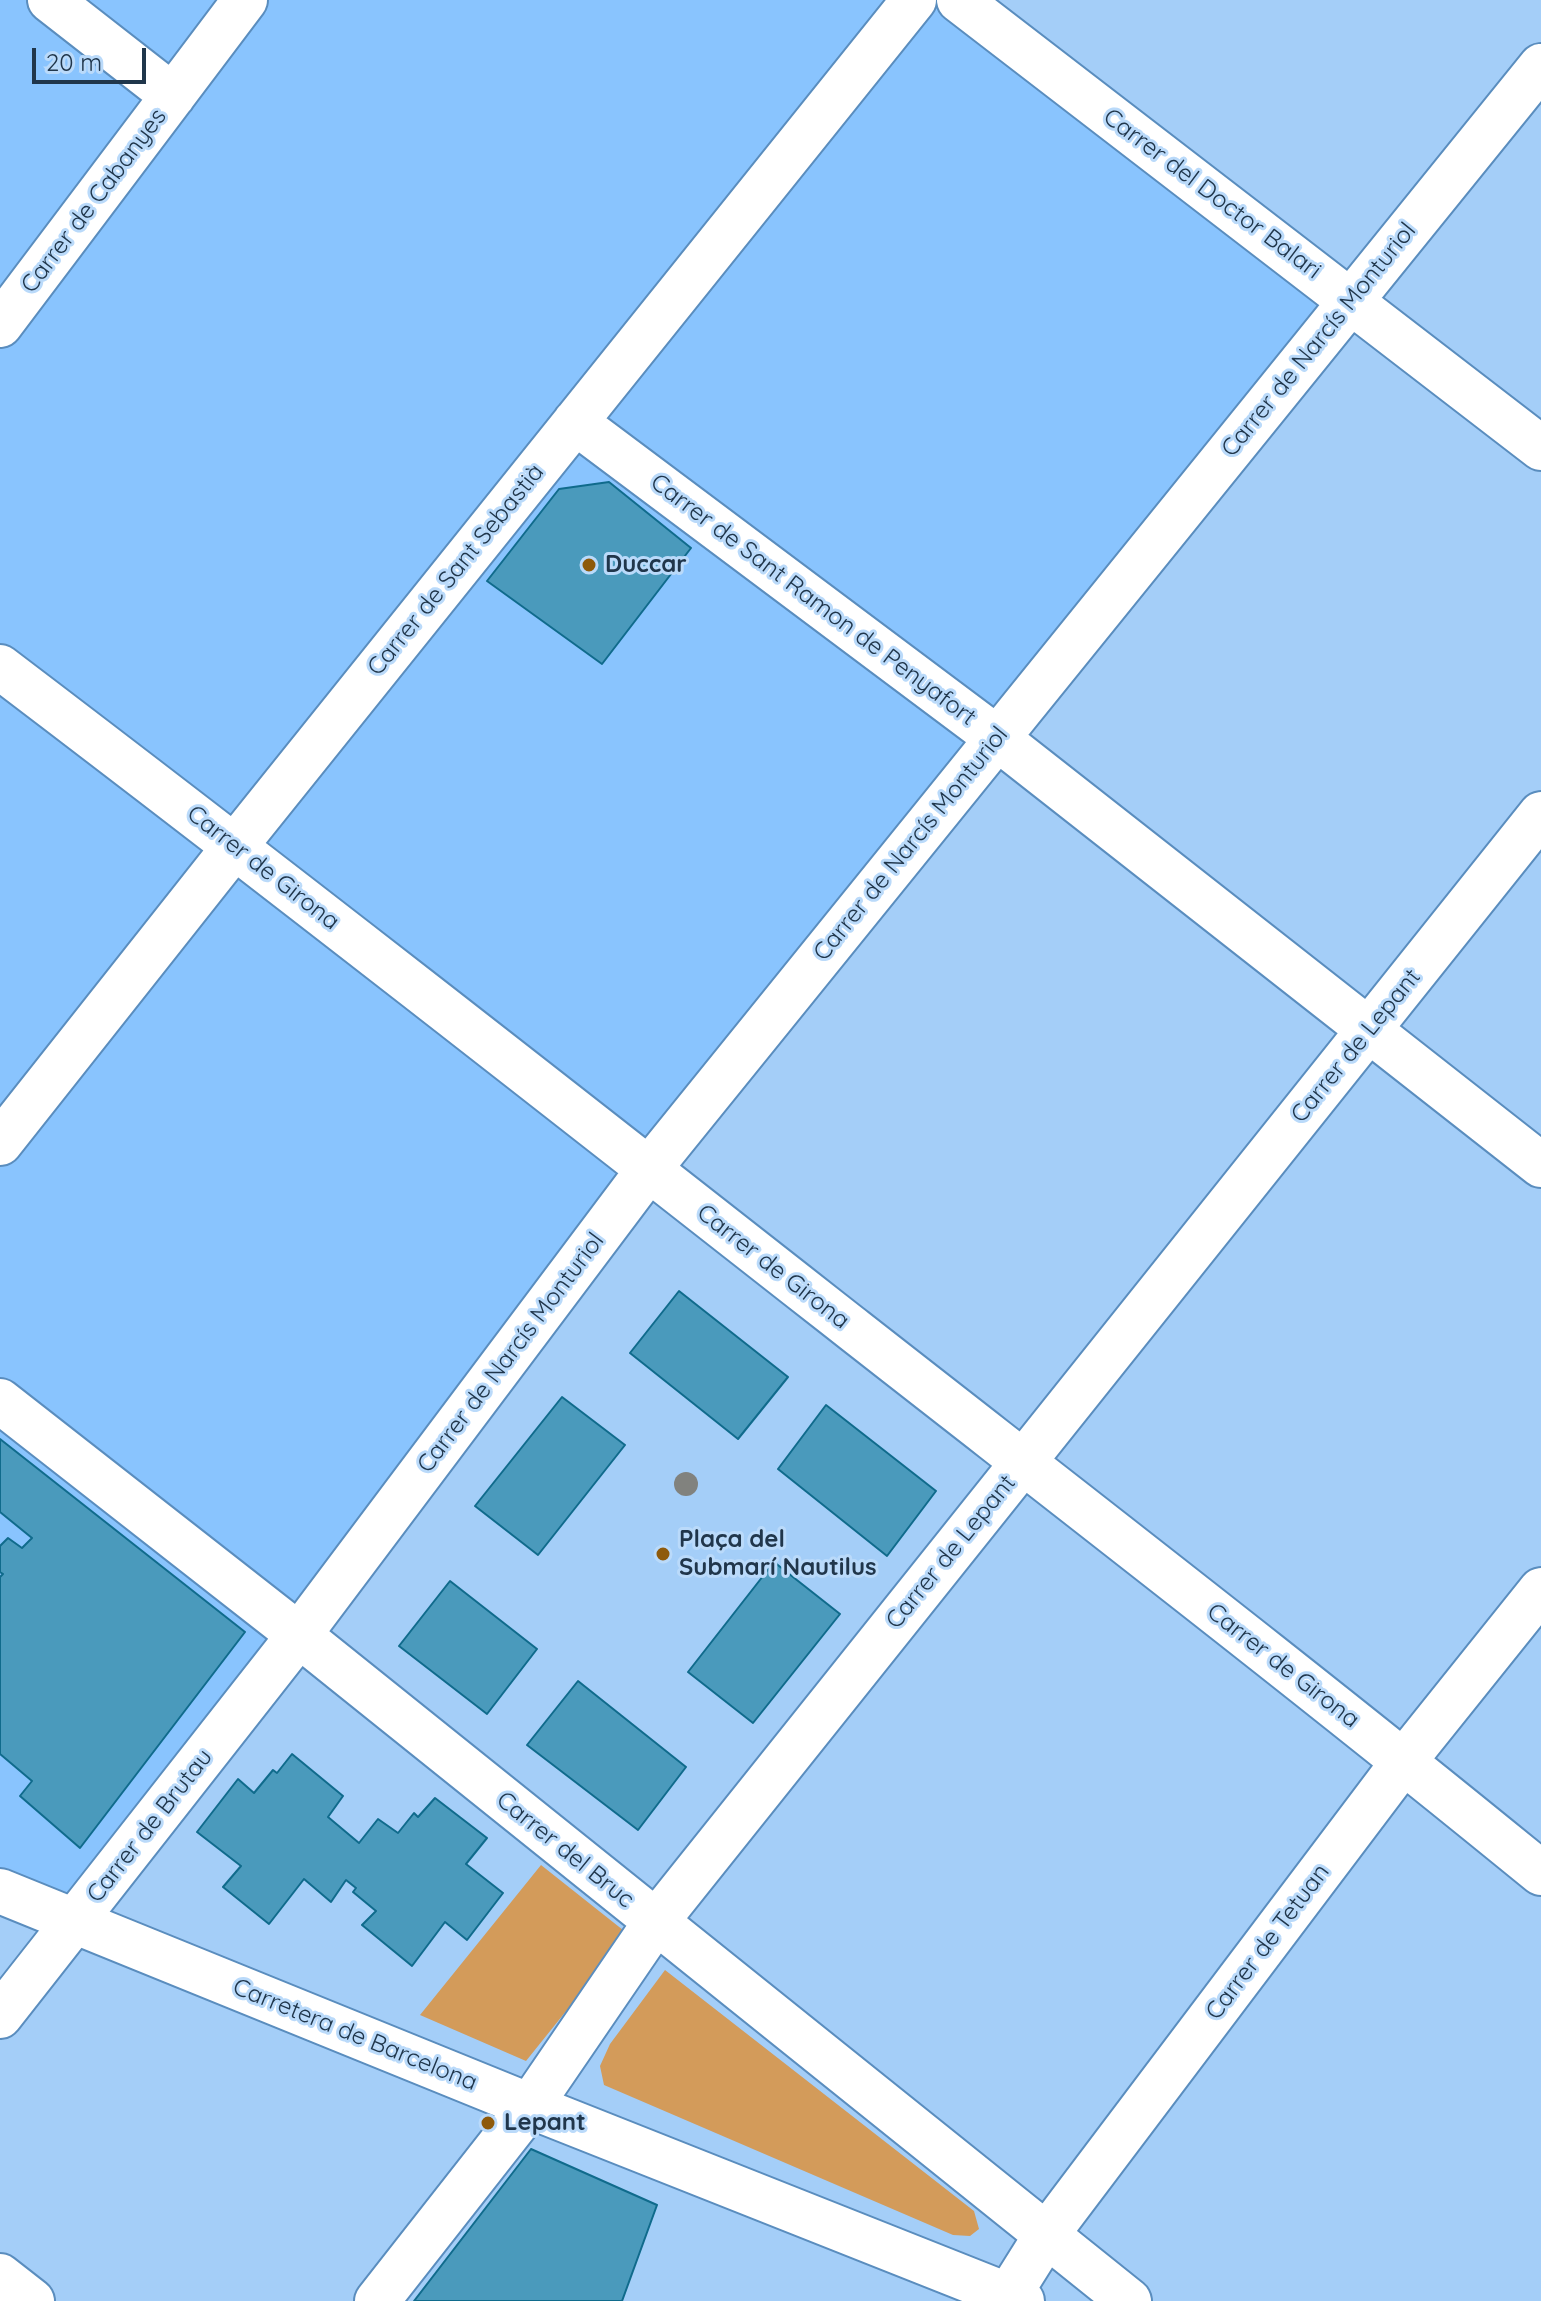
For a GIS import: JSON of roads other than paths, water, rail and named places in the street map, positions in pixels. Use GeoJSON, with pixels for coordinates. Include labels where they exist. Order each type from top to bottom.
{"type":"FeatureCollection","features":[{"type":"Feature","properties":{"kind":"street"},"geometry":{"type":"LineString","coordinates":[[50,0],[173,96]]}},
{"type":"Feature","properties":{"kind":"street","name":"Carrer de Cabanyes"},"geometry":{"type":"LineString","coordinates":[[0,325],[245,0]]}},
{"type":"Feature","properties":{"kind":"street","name":"Carrer de Sant Sebastià"},"geometry":{"type":"LineString","coordinates":[[0,1143],[914,0]]}},
{"type":"Feature","properties":{"kind":"street","name":"Carrer del Doctor Balari"},"geometry":{"type":"LineString","coordinates":[[959,0],[1541,448]]}},
{"type":"Feature","properties":{"kind":"street","name":"Carrer de Narcís Monturiol"},"geometry":{"type":"LineString","coordinates":[[299,1635],[649,1169],[1541,66]]}},
{"type":"Feature","properties":{"kind":"street","name":"Carrer de Sant Ramon de Penyafort"},"geometry":{"type":"LineString","coordinates":[[575,422],[997,738],[1541,1165]]}},
{"type":"Feature","properties":{"kind":"street","name":"Carrer de Girona"},"geometry":{"type":"LineString","coordinates":[[0,667],[649,1169],[1404,1761],[1541,1873]]}},
{"type":"Feature","properties":{"kind":"street","name":"Carrer de Lepant"},"geometry":{"type":"LineString","coordinates":[[377,2301],[530,2106],[655,1923],[1541,814]]}},
{"type":"Feature","properties":{"kind":"street","name":"Carrer del Bruc"},"geometry":{"type":"LineString","coordinates":[[0,1401],[299,1635],[1129,2301]]}},
{"type":"Feature","properties":{"kind":"street","name":"Carrer de Tetuan"},"geometry":{"type":"LineString","coordinates":[[1012,2299],[1047,2234],[1404,1761],[1541,1590]]}},
{"type":"Feature","properties":{"kind":"street","name":"Carrer de Brutau"},"geometry":{"type":"LineString","coordinates":[[0,2016],[299,1635]]}},
{"type":"Feature","properties":{"kind":"street","name":"Carretera de Barcelona"},"geometry":{"type":"LineString","coordinates":[[0,1891],[1012,2299]]}},
{"type":"Feature","properties":{"kind":"street"},"geometry":{"type":"LineString","coordinates":[[0,2276],[32,2301]]}},
{"type":"Feature","properties":{"kind":"place","name":"Duccar"},"geometry":{"type":"Point","coordinates":[589,565]}},
{"type":"Feature","properties":{"kind":"place","name":"Plaça del Submarí Nautilus"},"geometry":{"type":"Point","coordinates":[663,1554]}},
{"type":"Feature","properties":{"kind":"place","name":"Lepant"},"geometry":{"type":"Point","coordinates":[488,2123]}}]}
